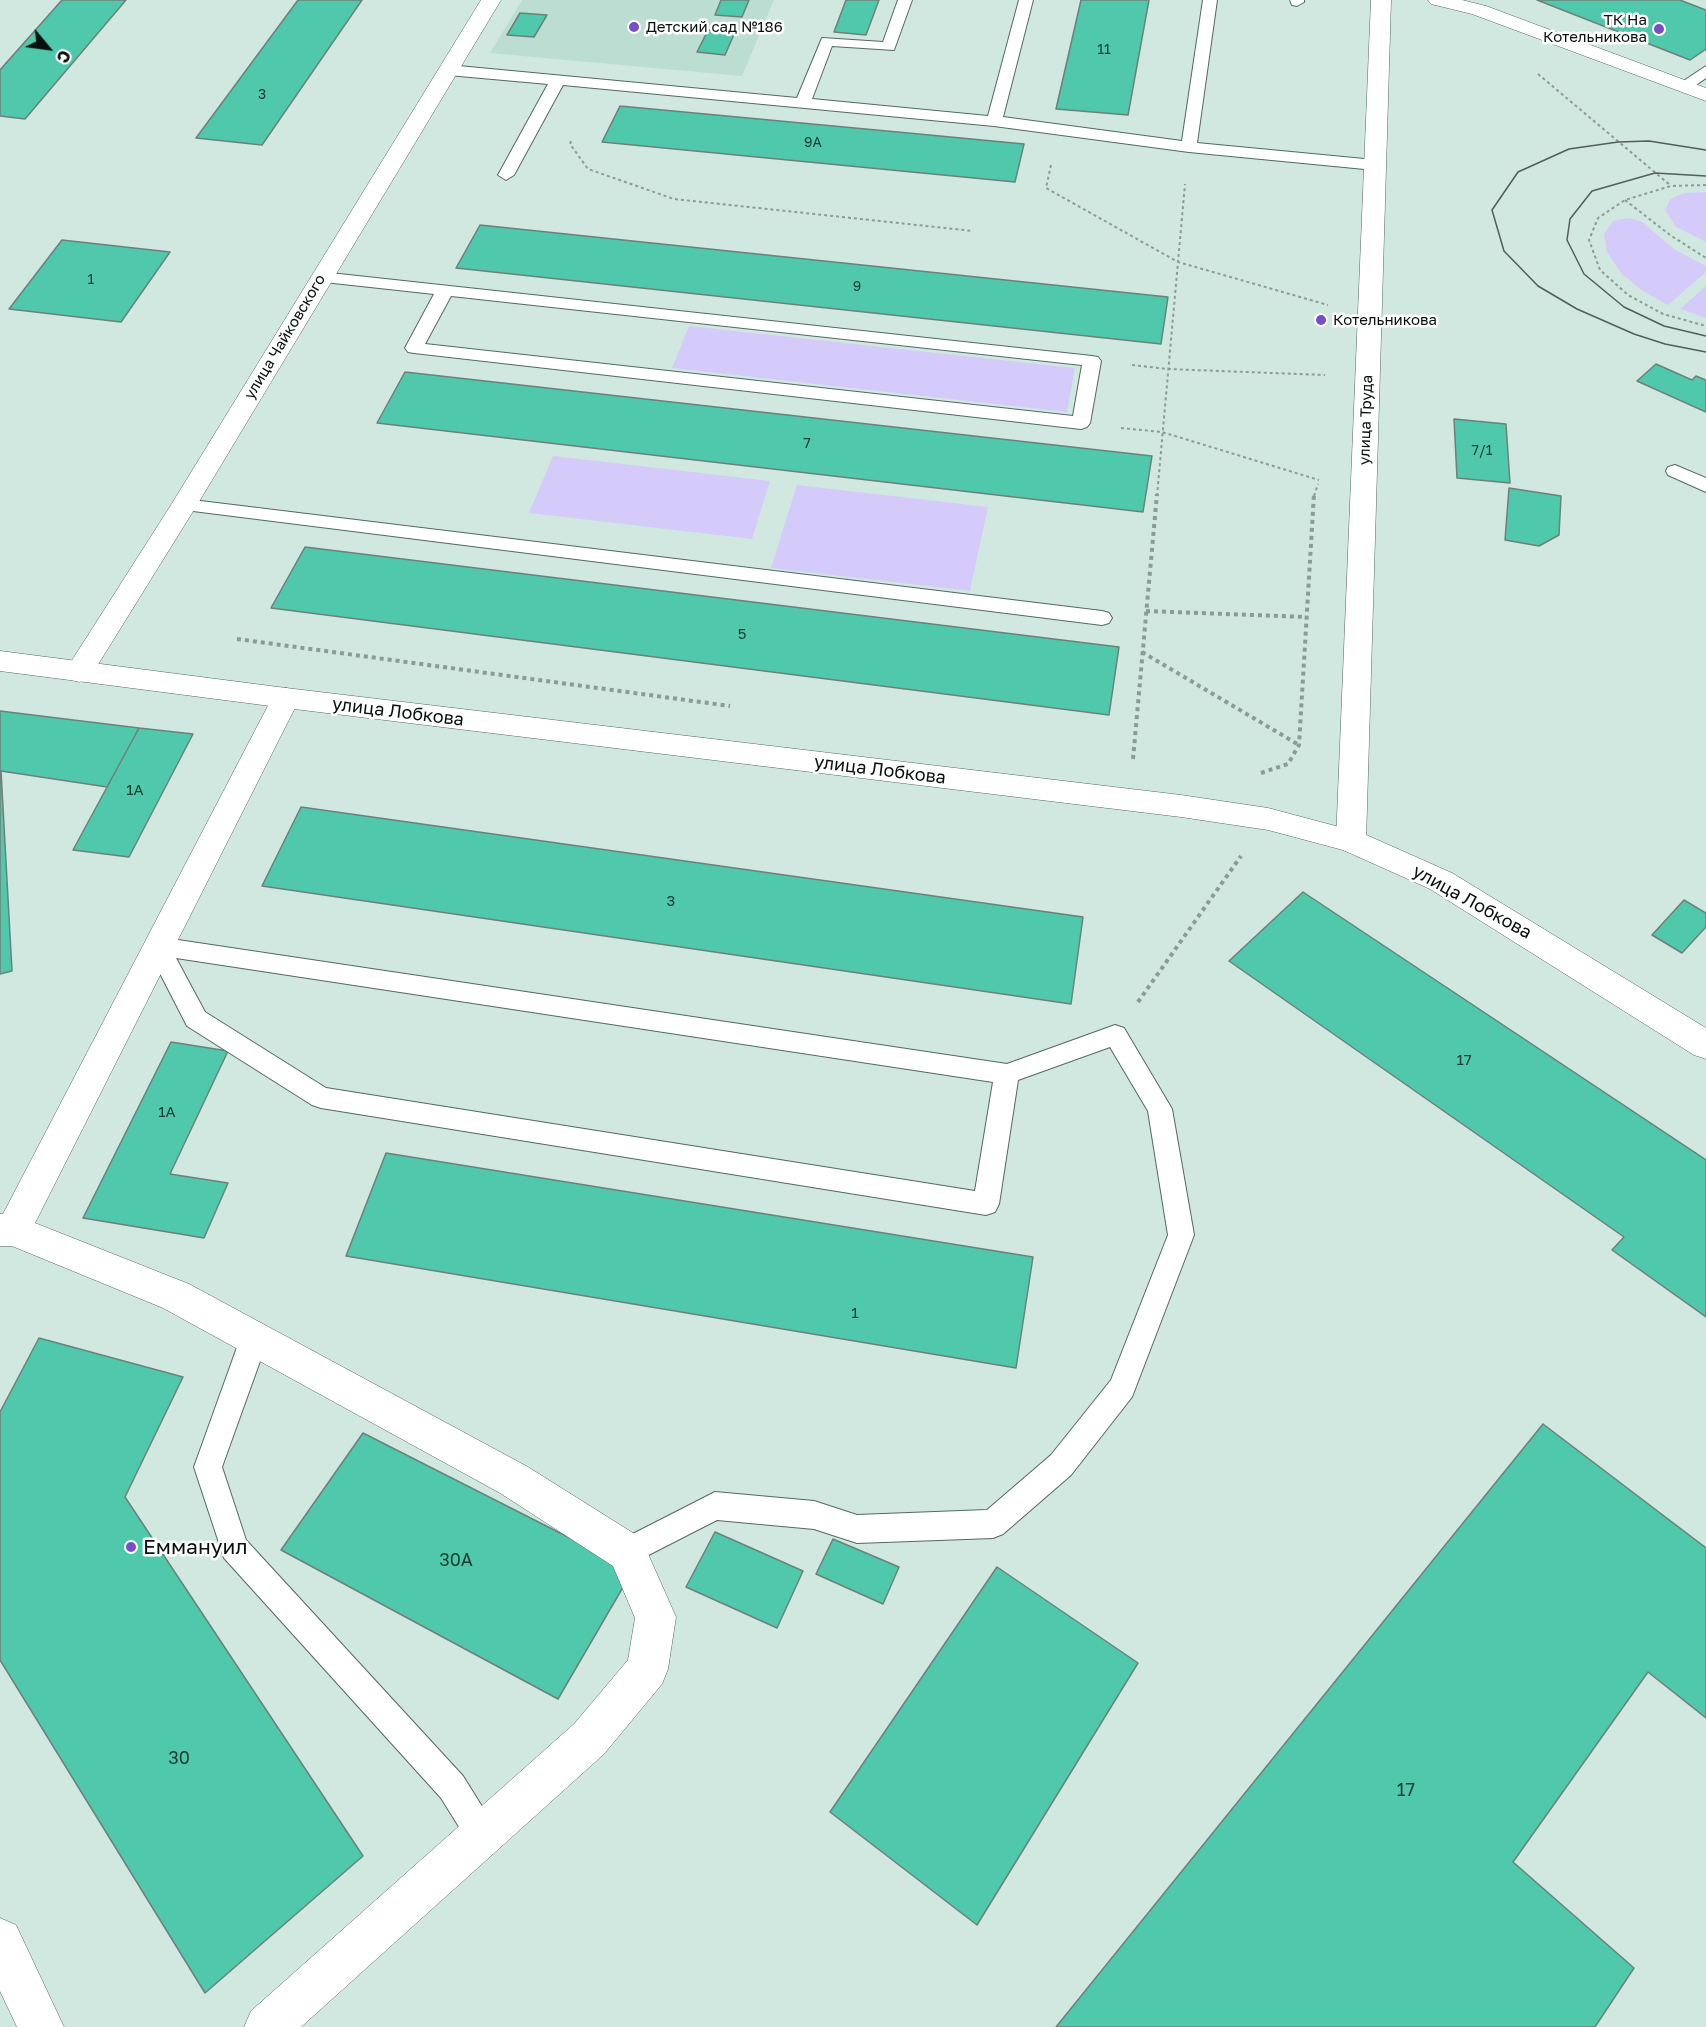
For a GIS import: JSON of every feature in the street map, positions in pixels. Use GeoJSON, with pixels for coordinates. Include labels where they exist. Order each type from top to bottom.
{"type":"FeatureCollection","features":[{"type":"Feature","properties":{"kind":"street","name":"улица Чайковского"},"geometry":{"type":"LineString","coordinates":[[79,672],[184,505],[490,0]]}},
{"type":"Feature","properties":{"kind":"street","name":"улица Труда"},"geometry":{"type":"LineString","coordinates":[[1351,841],[1381,0]]}},
{"type":"Feature","properties":{"kind":"street"},"geometry":{"type":"LineString","coordinates":[[1438,0],[1479,10],[1706,95]]}},
{"type":"Feature","properties":{"kind":"street","name":"улица Лобкова"},"geometry":{"type":"LineString","coordinates":[[0,661],[286,698],[1181,806],[1268,819],[1351,841],[1441,881],[1556,950],[1706,1045]]}},
{"type":"Feature","properties":{"kind":"street"},"geometry":{"type":"LineString","coordinates":[[267,2027],[589,1740],[647,1669],[656,1617],[627,1552],[514,1480],[176,1296],[7,1230],[158,946],[286,698]]}},
{"type":"Feature","properties":{"kind":"street"},"geometry":{"type":"LineString","coordinates":[[0,1941],[41,2027]]}},
{"type":"Feature","properties":{"kind":"lane"},"geometry":{"type":"LineString","coordinates":[[803,103],[826,41],[889,47],[905,0]]}},
{"type":"Feature","properties":{"kind":"lane"},"geometry":{"type":"LineString","coordinates":[[994,121],[1026,0]]}},
{"type":"Feature","properties":{"kind":"lane"},"geometry":{"type":"LineString","coordinates":[[1189,147],[1210,0]]}},
{"type":"Feature","properties":{"kind":"lane"},"geometry":{"type":"LineString","coordinates":[[448,70],[994,121],[1189,147],[1375,165]]}},
{"type":"Feature","properties":{"kind":"lane"},"geometry":{"type":"LineString","coordinates":[[1684,87],[1706,71]]}},
{"type":"Feature","properties":{"kind":"lane"},"geometry":{"type":"LineString","coordinates":[[506,176],[558,80]]}},
{"type":"Feature","properties":{"kind":"lane"},"geometry":{"type":"LineString","coordinates":[[321,277],[1092,361],[1081,423],[414,348],[445,291]]}},
{"type":"Feature","properties":{"kind":"lane"},"geometry":{"type":"LineString","coordinates":[[1675,471],[1706,486]]}},
{"type":"Feature","properties":{"kind":"lane"},"geometry":{"type":"LineString","coordinates":[[184,505],[1102,618]]}},
{"type":"Feature","properties":{"kind":"lane"},"geometry":{"type":"LineString","coordinates":[[158,946],[1007,1074],[1115,1035],[1160,1109],[1181,1235],[1122,1388],[1061,1466],[993,1524],[856,1529],[814,1515],[715,1506],[627,1552]]}},
{"type":"Feature","properties":{"kind":"lane"},"geometry":{"type":"LineString","coordinates":[[158,946],[196,1019],[321,1098],[986,1204],[1007,1074]]}},
{"type":"Feature","properties":{"kind":"lane"},"geometry":{"type":"LineString","coordinates":[[254,1339],[208,1467],[234,1548],[452,1787],[482,1835]]}},
{"type":"Feature","properties":{"kind":"path"},"geometry":{"type":"LineString","coordinates":[[1479,10],[1521,60],[1671,186]]}},
{"type":"Feature","properties":{"kind":"path"},"geometry":{"type":"LineString","coordinates":[[589,83],[570,144],[588,169],[675,199],[973,231]]}},
{"type":"Feature","properties":{"kind":"path"},"geometry":{"type":"LineString","coordinates":[[1133,761],[1189,147]]}},
{"type":"Feature","properties":{"kind":"path"},"geometry":{"type":"LineString","coordinates":[[1706,185],[1671,186],[1624,200],[1598,218],[1589,240],[1600,270],[1628,295],[1655,310],[1706,326]]}},
{"type":"Feature","properties":{"kind":"path"},"geometry":{"type":"LineString","coordinates":[[1624,200],[1670,235],[1706,258]]}},
{"type":"Feature","properties":{"kind":"path"},"geometry":{"type":"LineString","coordinates":[[1168,369],[1329,375]]}},
{"type":"Feature","properties":{"kind":"path"},"geometry":{"type":"LineString","coordinates":[[1162,432],[1321,480]]}},
{"type":"Feature","properties":{"kind":"path"},"geometry":{"type":"LineString","coordinates":[[1146,612],[1306,617]]}},
{"type":"Feature","properties":{"kind":"path"},"geometry":{"type":"LineString","coordinates":[[1142,652],[1299,745]]}},
{"type":"Feature","properties":{"kind":"path"},"geometry":{"type":"LineString","coordinates":[[1115,1035],[1268,819]]}},
{"type":"Feature","properties":{"kind":"shaded area","name":"Детский сад №186"},"geometry":{"type":"Polygon","coordinates":[[[522,0],[774,0],[742,76],[490,53],[522,0]]]}},
{"type":"Feature","properties":{"kind":"shaded area"},"geometry":{"type":"Polygon","coordinates":[[[1706,192],[1706,242],[1676,227],[1665,210],[1670,199],[1684,193],[1706,192]]]}},
{"type":"Feature","properties":{"kind":"shaded area"},"geometry":{"type":"Polygon","coordinates":[[[1628,218],[1641,221],[1674,249],[1706,266],[1706,272],[1668,305],[1641,290],[1621,273],[1607,252],[1604,234],[1613,221],[1628,218]]]}},
{"type":"Feature","properties":{"kind":"shaded area"},"geometry":{"type":"Polygon","coordinates":[[[1706,286],[1706,318],[1680,309],[1706,286]]]}},
{"type":"Feature","properties":{"kind":"shaded area"},"geometry":{"type":"Polygon","coordinates":[[[689,326],[1075,368],[1067,412],[672,368],[689,326]]]}},
{"type":"Feature","properties":{"kind":"shaded area"},"geometry":{"type":"Polygon","coordinates":[[[553,456],[770,481],[752,539],[529,513],[553,456]]]}},
{"type":"Feature","properties":{"kind":"shaded area"},"geometry":{"type":"Polygon","coordinates":[[[797,485],[988,507],[970,591],[771,568],[797,485]]]}},
{"type":"Feature","properties":{"kind":"building"},"geometry":{"type":"Polygon","coordinates":[[[62,0],[126,0],[25,119],[0,116],[0,70],[62,0]]]}},
{"type":"Feature","properties":{"kind":"building"},"geometry":{"type":"Polygon","coordinates":[[[298,0],[362,0],[262,145],[196,138],[298,0]]]}},
{"type":"Feature","properties":{"kind":"building"},"geometry":{"type":"Polygon","coordinates":[[[721,0],[749,0],[742,17],[715,15],[721,0]]]}},
{"type":"Feature","properties":{"kind":"building"},"geometry":{"type":"Polygon","coordinates":[[[846,0],[879,0],[866,35],[834,32],[846,0]]]}},
{"type":"Feature","properties":{"kind":"building"},"geometry":{"type":"Polygon","coordinates":[[[1081,0],[1149,0],[1128,115],[1056,109],[1081,0]]]}},
{"type":"Feature","properties":{"kind":"building","name":"ТК На Котельникова"},"geometry":{"type":"Polygon","coordinates":[[[1537,0],[1680,0],[1706,10],[1706,49],[1690,60],[1537,0]]]}},
{"type":"Feature","properties":{"kind":"building"},"geometry":{"type":"Polygon","coordinates":[[[520,13],[547,15],[534,37],[507,35],[520,13]]]}},
{"type":"Feature","properties":{"kind":"building"},"geometry":{"type":"Polygon","coordinates":[[[708,30],[735,32],[725,55],[697,52],[708,30]]]}},
{"type":"Feature","properties":{"kind":"building"},"geometry":{"type":"Polygon","coordinates":[[[620,106],[1024,144],[1015,182],[602,142],[620,106]]]}},
{"type":"Feature","properties":{"kind":"building"},"geometry":{"type":"Polygon","coordinates":[[[480,225],[1168,297],[1161,344],[456,268],[480,225]]]}},
{"type":"Feature","properties":{"kind":"building"},"geometry":{"type":"Polygon","coordinates":[[[62,240],[170,252],[121,322],[9,309],[62,240]]]}},
{"type":"Feature","properties":{"kind":"building"},"geometry":{"type":"Polygon","coordinates":[[[1656,364],[1692,380],[1696,376],[1706,380],[1706,412],[1637,381],[1656,364]]]}},
{"type":"Feature","properties":{"kind":"building"},"geometry":{"type":"Polygon","coordinates":[[[405,372],[1152,456],[1143,512],[377,423],[405,372]]]}},
{"type":"Feature","properties":{"kind":"building"},"geometry":{"type":"Polygon","coordinates":[[[1454,419],[1506,424],[1510,483],[1457,478],[1454,419]]]}},
{"type":"Feature","properties":{"kind":"building"},"geometry":{"type":"Polygon","coordinates":[[[1509,488],[1561,496],[1559,535],[1539,546],[1505,540],[1509,488]]]}},
{"type":"Feature","properties":{"kind":"building"},"geometry":{"type":"Polygon","coordinates":[[[305,547],[1119,647],[1109,715],[271,608],[305,547]]]}},
{"type":"Feature","properties":{"kind":"building"},"geometry":{"type":"Polygon","coordinates":[[[0,711],[139,728],[107,787],[1,771],[12,971],[0,974],[0,711]]]}},
{"type":"Feature","properties":{"kind":"building"},"geometry":{"type":"Polygon","coordinates":[[[139,728],[193,734],[129,857],[73,850],[139,728]]]}},
{"type":"Feature","properties":{"kind":"building"},"geometry":{"type":"Polygon","coordinates":[[[301,807],[1083,917],[1071,1004],[262,886],[301,807]]]}},
{"type":"Feature","properties":{"kind":"building"},"geometry":{"type":"Polygon","coordinates":[[[1303,892],[1706,1160],[1706,1317],[1612,1250],[1624,1237],[1229,961],[1303,892]]]}},
{"type":"Feature","properties":{"kind":"building"},"geometry":{"type":"Polygon","coordinates":[[[1684,900],[1706,913],[1706,927],[1682,953],[1652,935],[1684,900]]]}},
{"type":"Feature","properties":{"kind":"building"},"geometry":{"type":"Polygon","coordinates":[[[171,1042],[228,1051],[170,1174],[228,1183],[204,1238],[83,1218],[171,1042]]]}},
{"type":"Feature","properties":{"kind":"building"},"geometry":{"type":"Polygon","coordinates":[[[386,1153],[1033,1257],[1016,1368],[346,1256],[386,1153]]]}},
{"type":"Feature","properties":{"kind":"building"},"geometry":{"type":"Polygon","coordinates":[[[39,1338],[183,1377],[125,1497],[363,1856],[205,1993],[0,1660],[0,1412],[39,1338]]]}},
{"type":"Feature","properties":{"kind":"building"},"geometry":{"type":"Polygon","coordinates":[[[1543,1424],[1706,1548],[1706,1718],[1648,1672],[1513,1862],[1634,1968],[1595,2027],[1056,2027],[1543,1424]]]}},
{"type":"Feature","properties":{"kind":"building"},"geometry":{"type":"Polygon","coordinates":[[[363,1433],[633,1570],[558,1699],[281,1550],[363,1433]]]}},
{"type":"Feature","properties":{"kind":"building"},"geometry":{"type":"Polygon","coordinates":[[[715,1532],[803,1571],[777,1628],[686,1587],[715,1532]]]}},
{"type":"Feature","properties":{"kind":"building"},"geometry":{"type":"Polygon","coordinates":[[[833,1539],[899,1567],[883,1604],[816,1574],[833,1539]]]}},
{"type":"Feature","properties":{"kind":"building"},"geometry":{"type":"Polygon","coordinates":[[[997,1567],[1138,1663],[977,1925],[830,1812],[997,1567]]]}},
{"type":"Feature","properties":{"kind":"tram line"},"geometry":{"type":"LineString","coordinates":[[1706,150],[1649,141],[1618,142],[1569,149],[1518,172],[1492,210],[1504,251],[1538,286],[1577,309],[1634,334],[1665,344],[1706,352]]}},
{"type":"Feature","properties":{"kind":"tram line"},"geometry":{"type":"LineString","coordinates":[[1706,176],[1655,173],[1592,191],[1570,219],[1567,240],[1584,274],[1624,307],[1664,326],[1706,336]]}},
{"type":"Feature","properties":{"kind":"place","name":"Детский сад №186"},"geometry":{"type":"Point","coordinates":[634,27]}},
{"type":"Feature","properties":{"kind":"place","name":"ТК На Котельникова"},"geometry":{"type":"Point","coordinates":[1659,29]}},
{"type":"Feature","properties":{"kind":"place","name":"Котельникова"},"geometry":{"type":"Point","coordinates":[1321,320]}},
{"type":"Feature","properties":{"kind":"place","name":"Еммануил"},"geometry":{"type":"Point","coordinates":[131,1547]}}]}
